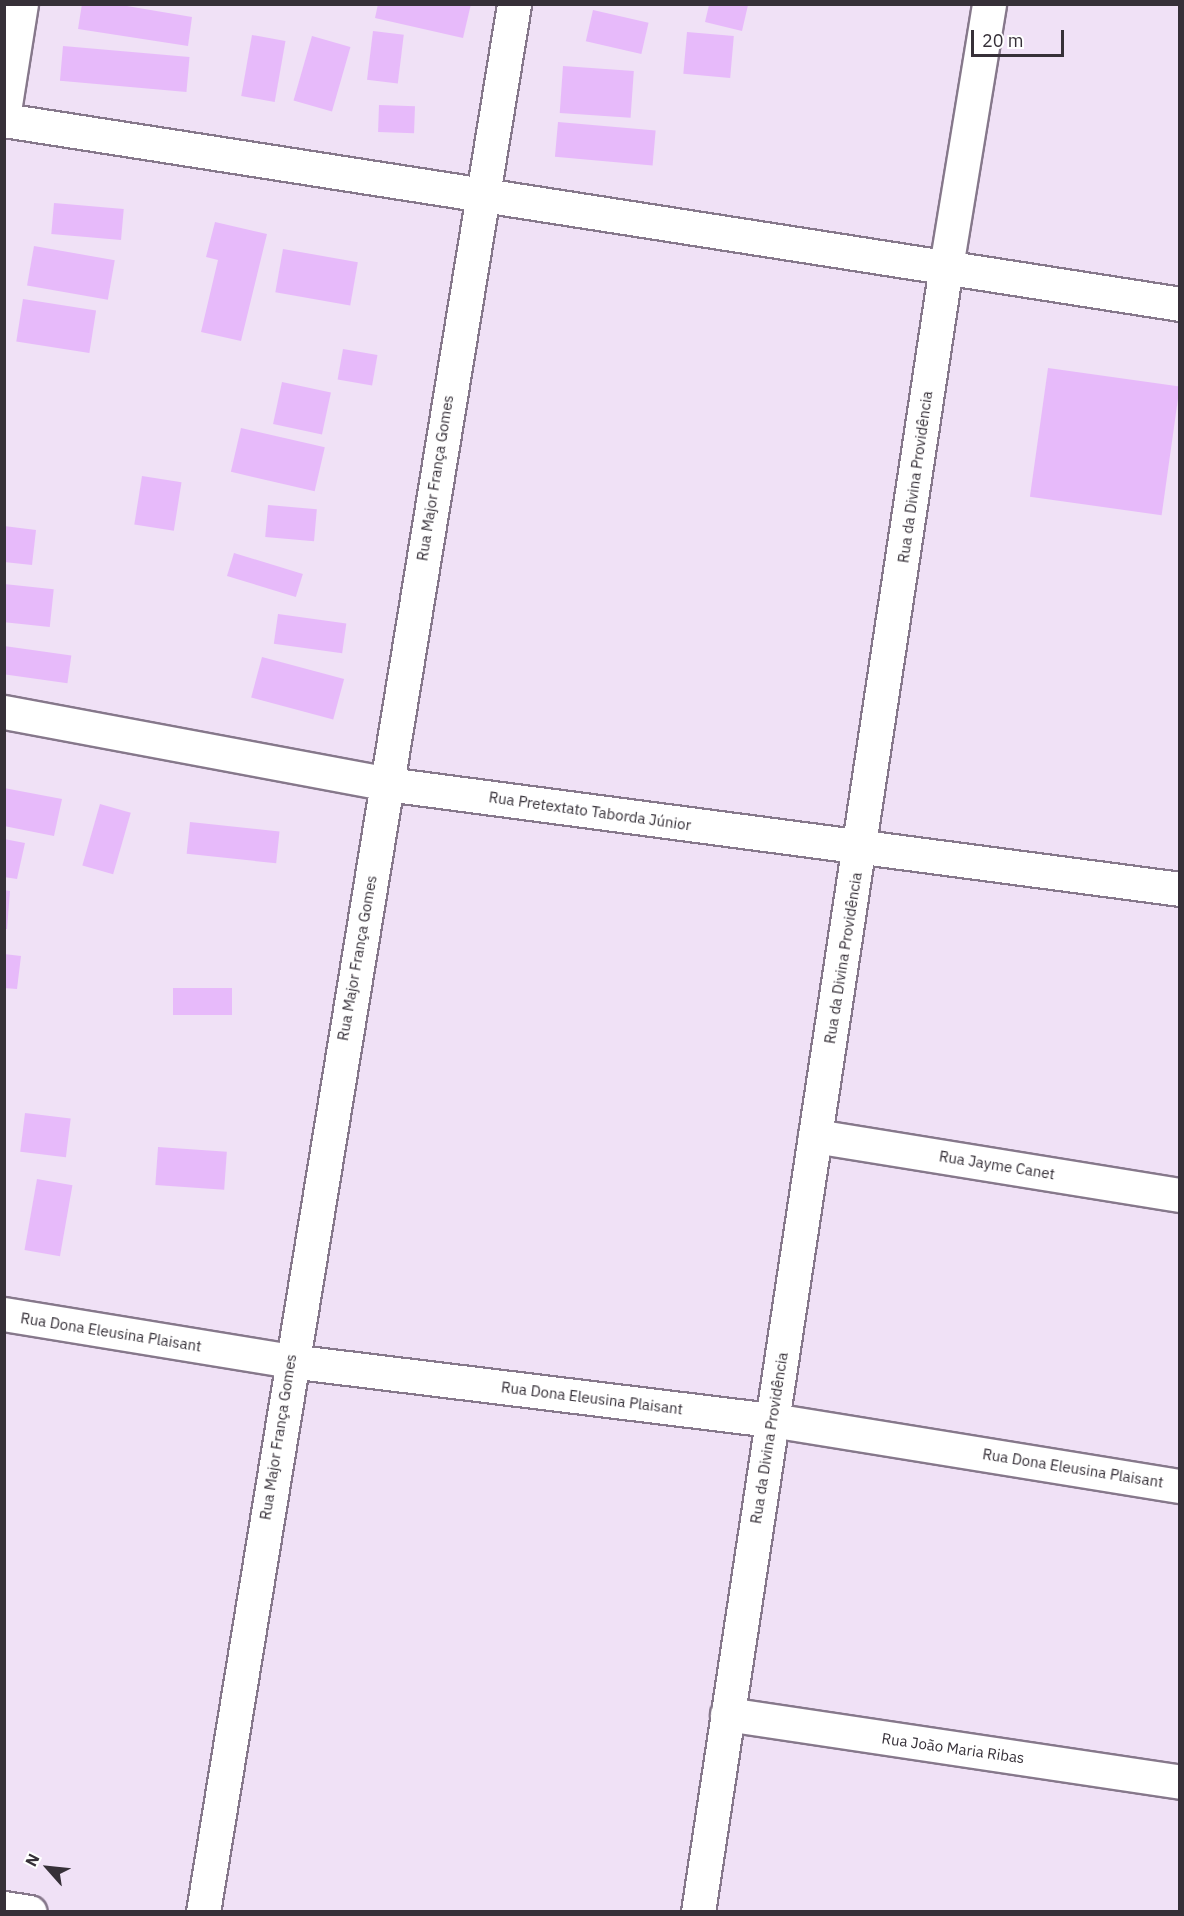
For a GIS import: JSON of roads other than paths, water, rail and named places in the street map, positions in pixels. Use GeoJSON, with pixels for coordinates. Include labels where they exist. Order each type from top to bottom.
{"type":"FeatureCollection","features":[{"type":"Feature","properties":{"kind":"street"},"geometry":{"type":"LineString","coordinates":[[4,111],[21,4]]}},
{"type":"Feature","properties":{"kind":"street","name":"Rua Major França Gomes"},"geometry":{"type":"LineString","coordinates":[[203,1911],[290,1361],[387,784],[480,194],[514,4]]}},
{"type":"Feature","properties":{"kind":"street","name":"Rua da Divina Providência"},"geometry":{"type":"LineString","coordinates":[[698,1911],[814,1136],[861,848],[946,267],[989,4]]}},
{"type":"Feature","properties":{"kind":"street"},"geometry":{"type":"LineString","coordinates":[[4,120],[1179,304]]}},
{"type":"Feature","properties":{"kind":"street","name":"Rua Pretextato Taborda Júnior"},"geometry":{"type":"LineString","coordinates":[[4,712],[387,784],[1179,889]]}},
{"type":"Feature","properties":{"kind":"street","name":"Rua Jayme Canet"},"geometry":{"type":"LineString","coordinates":[[814,1136],[1179,1195]]}},
{"type":"Feature","properties":{"kind":"street","name":"Rua Dona Eleusina Plaisant"},"geometry":{"type":"LineString","coordinates":[[4,1314],[290,1361],[772,1420],[1179,1486]]}},
{"type":"Feature","properties":{"kind":"street","name":"Rua João Maria Ribas"},"geometry":{"type":"LineString","coordinates":[[727,1714],[1179,1782]]}},
{"type":"Feature","properties":{"kind":"street"},"geometry":{"type":"LineString","coordinates":[[4,1908],[30,1911]]}}]}
